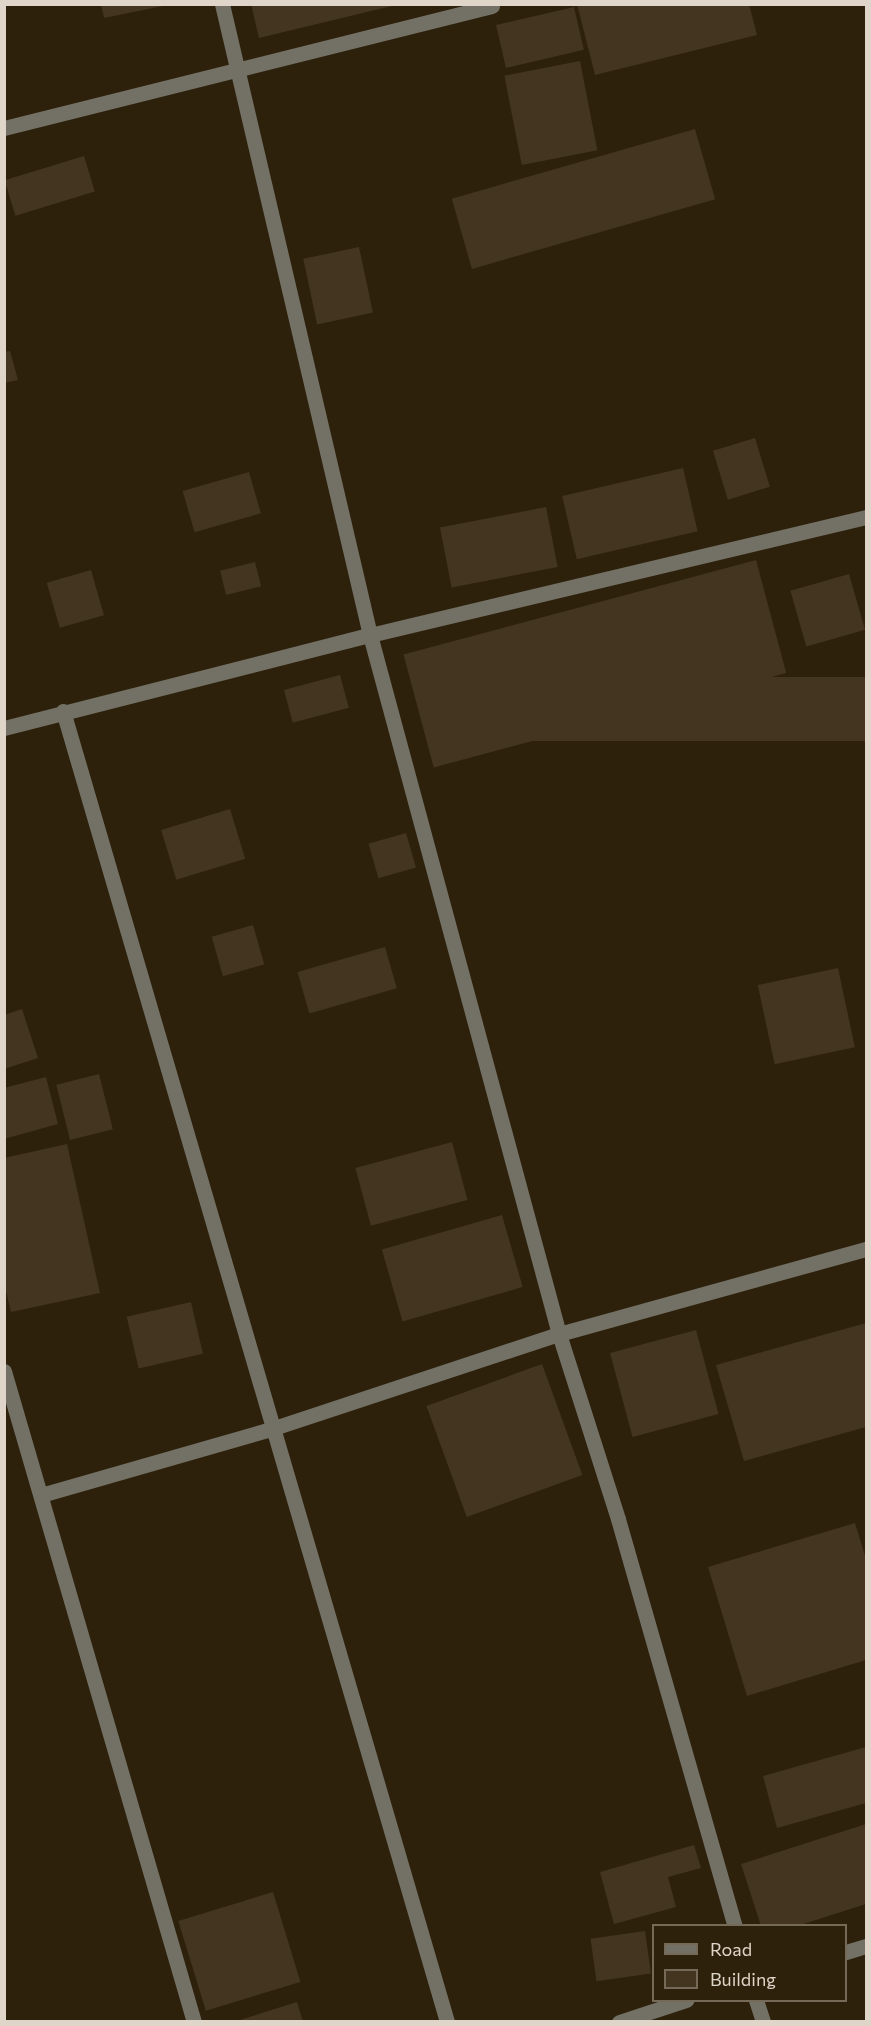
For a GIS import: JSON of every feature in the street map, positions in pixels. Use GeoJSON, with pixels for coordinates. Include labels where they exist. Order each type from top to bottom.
{"type":"FeatureCollection","features":[{"type":"Feature","properties":{"kind":"street"},"geometry":{"type":"LineString","coordinates":[[222,4],[370,635],[559,1334],[618,1520],[734,1924]]}},
{"type":"Feature","properties":{"kind":"street"},"geometry":{"type":"LineString","coordinates":[[4,128],[492,6]]}},
{"type":"Feature","properties":{"kind":"street"},"geometry":{"type":"LineString","coordinates":[[4,728],[63,711],[370,635],[867,517]]}},
{"type":"Feature","properties":{"kind":"street"},"geometry":{"type":"LineString","coordinates":[[63,711],[447,2022]]}},
{"type":"Feature","properties":{"kind":"street"},"geometry":{"type":"LineString","coordinates":[[41,1495],[274,1428],[559,1334],[867,1249]]}},
{"type":"Feature","properties":{"kind":"street"},"geometry":{"type":"LineString","coordinates":[[4,1371],[194,2022]]}},
{"type":"Feature","properties":{"kind":"street"},"geometry":{"type":"LineString","coordinates":[[847,1952],[867,1946]]}},
{"type":"Feature","properties":{"kind":"street"},"geometry":{"type":"LineString","coordinates":[[619,2022],[683,2002]]}},
{"type":"Feature","properties":{"kind":"street"},"geometry":{"type":"LineString","coordinates":[[756,2002],[763,2022]]}},
{"type":"Feature","properties":{"kind":"building"},"geometry":{"type":"Polygon","coordinates":[[[101,4],[163,4],[163,6],[104,18],[101,4]]]}},
{"type":"Feature","properties":{"kind":"building"},"geometry":{"type":"Polygon","coordinates":[[[251,4],[396,4],[396,5],[259,38],[251,4]]]}},
{"type":"Feature","properties":{"kind":"building"},"geometry":{"type":"Polygon","coordinates":[[[577,4],[749,4],[757,35],[595,75],[577,4]]]}},
{"type":"Feature","properties":{"kind":"building"},"geometry":{"type":"Polygon","coordinates":[[[574,7],[584,50],[506,68],[496,25],[574,7]]]}},
{"type":"Feature","properties":{"kind":"building"},"geometry":{"type":"Polygon","coordinates":[[[580,61],[597,150],[522,165],[504,76],[580,61]]]}},
{"type":"Feature","properties":{"kind":"building"},"geometry":{"type":"Polygon","coordinates":[[[695,129],[715,199],[472,269],[452,199],[695,129]]]}},
{"type":"Feature","properties":{"kind":"building"},"geometry":{"type":"Polygon","coordinates":[[[84,156],[95,191],[15,216],[5,180],[84,156]]]}},
{"type":"Feature","properties":{"kind":"building"},"geometry":{"type":"Polygon","coordinates":[[[359,247],[373,313],[317,324],[303,259],[359,247]]]}},
{"type":"Feature","properties":{"kind":"building"},"geometry":{"type":"Polygon","coordinates":[[[10,351],[18,380],[4,383],[4,352],[10,351]]]}},
{"type":"Feature","properties":{"kind":"building"},"geometry":{"type":"Polygon","coordinates":[[[755,438],[770,487],[728,500],[713,451],[755,438]]]}},
{"type":"Feature","properties":{"kind":"building"},"geometry":{"type":"Polygon","coordinates":[[[683,468],[698,531],[577,559],[562,496],[683,468]]]}},
{"type":"Feature","properties":{"kind":"building"},"geometry":{"type":"Polygon","coordinates":[[[249,472],[261,513],[195,532],[183,491],[249,472]]]}},
{"type":"Feature","properties":{"kind":"building"},"geometry":{"type":"Polygon","coordinates":[[[546,507],[558,567],[452,587],[440,528],[546,507]]]}},
{"type":"Feature","properties":{"kind":"building"},"geometry":{"type":"Polygon","coordinates":[[[756,560],[786,673],[434,767],[403,654],[756,560]]]}},
{"type":"Feature","properties":{"kind":"building"},"geometry":{"type":"Polygon","coordinates":[[[255,562],[261,586],[226,595],[220,571],[255,562]]]}},
{"type":"Feature","properties":{"kind":"building"},"geometry":{"type":"Polygon","coordinates":[[[91,570],[104,615],[60,628],[47,583],[91,570]]]}},
{"type":"Feature","properties":{"kind":"building"},"geometry":{"type":"Polygon","coordinates":[[[849,574],[865,630],[806,647],[790,591],[849,574]]]}},
{"type":"Feature","properties":{"kind":"building"},"geometry":{"type":"Polygon","coordinates":[[[340,675],[349,708],[293,723],[284,690],[340,675]]]}},
{"type":"Feature","properties":{"kind":"building"},"geometry":{"type":"Polygon","coordinates":[[[458,677],[866,677],[866,741],[458,741],[458,677]]]}},
{"type":"Feature","properties":{"kind":"building"},"geometry":{"type":"Polygon","coordinates":[[[230,809],[245,859],[176,880],[161,830],[230,809]]]}},
{"type":"Feature","properties":{"kind":"building"},"geometry":{"type":"Polygon","coordinates":[[[406,833],[416,868],[378,878],[369,844],[406,833]]]}},
{"type":"Feature","properties":{"kind":"building"},"geometry":{"type":"Polygon","coordinates":[[[253,925],[264,964],[223,976],[212,937],[253,925]]]}},
{"type":"Feature","properties":{"kind":"building"},"geometry":{"type":"Polygon","coordinates":[[[385,947],[397,988],[309,1013],[298,972],[385,947]]]}},
{"type":"Feature","properties":{"kind":"building"},"geometry":{"type":"Polygon","coordinates":[[[838,968],[855,1047],[775,1064],[758,985],[838,968]]]}},
{"type":"Feature","properties":{"kind":"building"},"geometry":{"type":"Polygon","coordinates":[[[22,1009],[38,1058],[4,1069],[4,1015],[22,1009]]]}},
{"type":"Feature","properties":{"kind":"building"},"geometry":{"type":"Polygon","coordinates":[[[99,1074],[113,1129],[70,1140],[56,1085],[99,1074]]]}},
{"type":"Feature","properties":{"kind":"building"},"geometry":{"type":"Polygon","coordinates":[[[46,1077],[58,1124],[4,1139],[4,1088],[46,1077]]]}},
{"type":"Feature","properties":{"kind":"building"},"geometry":{"type":"Polygon","coordinates":[[[452,1142],[468,1200],[371,1226],[355,1168],[452,1142]]]}},
{"type":"Feature","properties":{"kind":"building"},"geometry":{"type":"Polygon","coordinates":[[[67,1144],[100,1293],[11,1312],[4,1283],[4,1158],[67,1144]]]}},
{"type":"Feature","properties":{"kind":"building"},"geometry":{"type":"Polygon","coordinates":[[[502,1215],[523,1287],[403,1322],[382,1249],[502,1215]]]}},
{"type":"Feature","properties":{"kind":"building"},"geometry":{"type":"Polygon","coordinates":[[[191,1302],[203,1354],[139,1368],[127,1317],[191,1302]]]}},
{"type":"Feature","properties":{"kind":"building"},"geometry":{"type":"Polygon","coordinates":[[[866,1323],[866,1427],[744,1461],[716,1365],[866,1323]]]}},
{"type":"Feature","properties":{"kind":"building"},"geometry":{"type":"Polygon","coordinates":[[[696,1330],[719,1414],[633,1437],[610,1353],[696,1330]]]}},
{"type":"Feature","properties":{"kind":"building"},"geometry":{"type":"Polygon","coordinates":[[[542,1364],[582,1475],[467,1517],[426,1406],[542,1364]]]}},
{"type":"Feature","properties":{"kind":"building"},"geometry":{"type":"Polygon","coordinates":[[[855,1523],[866,1559],[866,1660],[747,1696],[708,1567],[855,1523]]]}},
{"type":"Feature","properties":{"kind":"building"},"geometry":{"type":"Polygon","coordinates":[[[866,1747],[866,1803],[777,1828],[763,1776],[866,1747]]]}},
{"type":"Feature","properties":{"kind":"building"},"geometry":{"type":"Polygon","coordinates":[[[866,1824],[866,1904],[803,1924],[760,1924],[741,1864],[866,1824]]]}},
{"type":"Feature","properties":{"kind":"building"},"geometry":{"type":"Polygon","coordinates":[[[694,1845],[701,1868],[668,1877],[676,1907],[614,1924],[600,1872],[694,1845]]]}},
{"type":"Feature","properties":{"kind":"building"},"geometry":{"type":"Polygon","coordinates":[[[273,1892],[300,1982],[206,2011],[178,1921],[273,1892]]]}},
{"type":"Feature","properties":{"kind":"building"},"geometry":{"type":"Polygon","coordinates":[[[645,1931],[651,1974],[597,1981],[591,1939],[645,1931]]]}},
{"type":"Feature","properties":{"kind":"building"},"geometry":{"type":"Polygon","coordinates":[[[297,2002],[303,2022],[237,2022],[237,2021],[297,2002]]]}}]}
